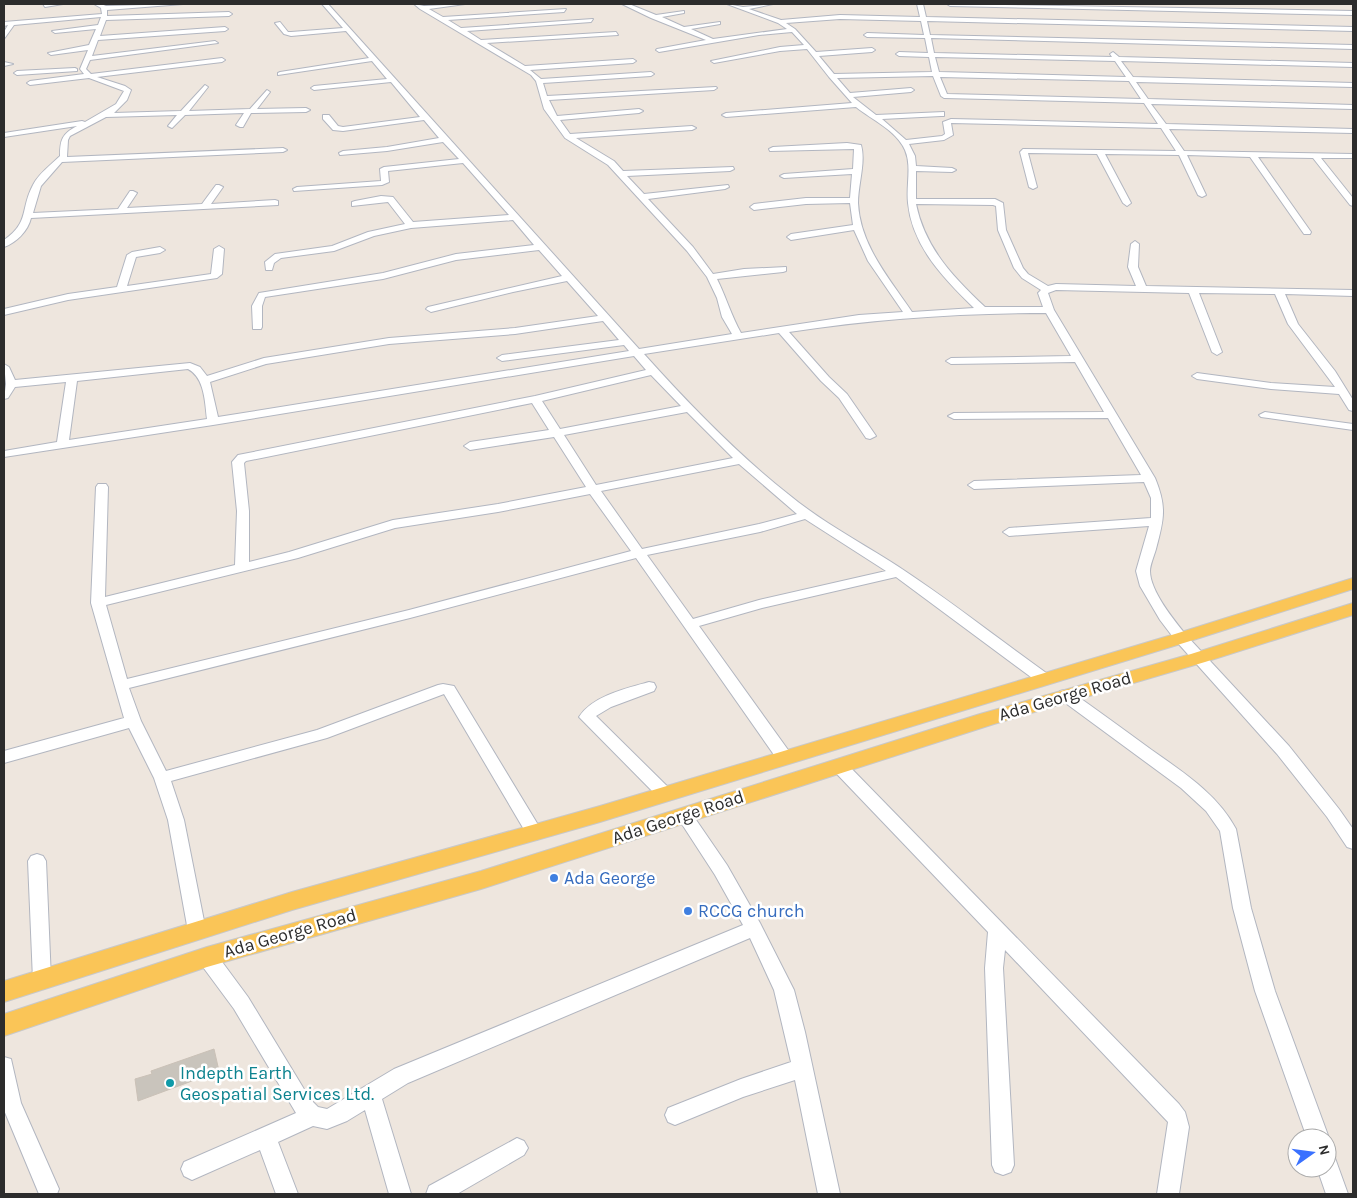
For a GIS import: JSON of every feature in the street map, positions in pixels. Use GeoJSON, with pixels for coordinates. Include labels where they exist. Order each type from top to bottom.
{"type":"FeatureCollection","features":[{"type":"Feature","properties":{"kind":"main road","name":"Ada George Road"},"geometry":{"type":"LineString","coordinates":[[4,992],[310,896],[535,833],[785,758],[1182,638],[1353,583]]}},
{"type":"Feature","properties":{"kind":"main road","name":"Ada George Road"},"geometry":{"type":"LineString","coordinates":[[4,1025],[207,956],[482,880],[1065,695],[1198,658],[1353,609]]}},
{"type":"Feature","properties":{"kind":"street"},"geometry":{"type":"LineString","coordinates":[[45,5],[60,4]]}},
{"type":"Feature","properties":{"kind":"street"},"geometry":{"type":"LineString","coordinates":[[96,4],[104,14]]}},
{"type":"Feature","properties":{"kind":"street"},"geometry":{"type":"LineString","coordinates":[[4,24],[180,4]]}},
{"type":"Feature","properties":{"kind":"street"},"geometry":{"type":"LineString","coordinates":[[325,4],[627,342],[742,460],[782,496],[898,572],[1044,679]]}},
{"type":"Feature","properties":{"kind":"street"},"geometry":{"type":"LineString","coordinates":[[420,6],[462,4]]}},
{"type":"Feature","properties":{"kind":"street"},"geometry":{"type":"LineString","coordinates":[[625,4],[713,41]]}},
{"type":"Feature","properties":{"kind":"street"},"geometry":{"type":"LineString","coordinates":[[730,4],[780,22],[793,30],[848,95],[858,105],[894,131],[904,142],[912,168],[912,201],[922,238],[946,271],[982,310]]}},
{"type":"Feature","properties":{"kind":"street"},"geometry":{"type":"LineString","coordinates":[[744,8],[770,4]]}},
{"type":"Feature","properties":{"kind":"street"},"geometry":{"type":"LineString","coordinates":[[920,4],[926,35],[942,94],[953,97],[1353,107]]}},
{"type":"Feature","properties":{"kind":"street"},"geometry":{"type":"LineString","coordinates":[[950,4],[1080,5],[1353,13]]}},
{"type":"Feature","properties":{"kind":"street"},"geometry":{"type":"LineString","coordinates":[[1080,5],[1182,153],[1202,195]]}},
{"type":"Feature","properties":{"kind":"street"},"geometry":{"type":"LineString","coordinates":[[420,6],[533,74],[539,81],[543,98],[554,118],[568,136],[601,155],[622,174],[690,249],[711,277],[722,298],[727,317],[738,336]]}},
{"type":"Feature","properties":{"kind":"street"},"geometry":{"type":"LineString","coordinates":[[441,19],[564,10]]}},
{"type":"Feature","properties":{"kind":"street"},"geometry":{"type":"LineString","coordinates":[[654,17],[682,12]]}},
{"type":"Feature","properties":{"kind":"street"},"geometry":{"type":"LineString","coordinates":[[104,14],[229,14]]}},
{"type":"Feature","properties":{"kind":"street"},"geometry":{"type":"LineString","coordinates":[[83,69],[104,14]]}},
{"type":"Feature","properties":{"kind":"street"},"geometry":{"type":"LineString","coordinates":[[159,22],[162,15]]}},
{"type":"Feature","properties":{"kind":"street"},"geometry":{"type":"LineString","coordinates":[[780,22],[814,18],[923,19],[1098,32],[1353,46]]}},
{"type":"Feature","properties":{"kind":"street"},"geometry":{"type":"LineString","coordinates":[[460,30],[591,20]]}},
{"type":"Feature","properties":{"kind":"street"},"geometry":{"type":"LineString","coordinates":[[278,22],[286,33],[291,34],[349,29]]}},
{"type":"Feature","properties":{"kind":"street"},"geometry":{"type":"LineString","coordinates":[[4,37],[12,23]]}},
{"type":"Feature","properties":{"kind":"street"},"geometry":{"type":"LineString","coordinates":[[682,29],[718,23]]}},
{"type":"Feature","properties":{"kind":"street"},"geometry":{"type":"LineString","coordinates":[[55,31],[100,27]]}},
{"type":"Feature","properties":{"kind":"street"},"geometry":{"type":"LineString","coordinates":[[96,38],[225,29]]}},
{"type":"Feature","properties":{"kind":"street"},"geometry":{"type":"LineString","coordinates":[[867,35],[1353,29]]}},
{"type":"Feature","properties":{"kind":"street"},"geometry":{"type":"LineString","coordinates":[[659,50],[759,33],[793,30]]}},
{"type":"Feature","properties":{"kind":"street"},"geometry":{"type":"LineString","coordinates":[[479,42],[616,34]]}},
{"type":"Feature","properties":{"kind":"street"},"geometry":{"type":"LineString","coordinates":[[87,58],[215,43]]}},
{"type":"Feature","properties":{"kind":"street"},"geometry":{"type":"LineString","coordinates":[[51,53],[92,47]]}},
{"type":"Feature","properties":{"kind":"street"},"geometry":{"type":"LineString","coordinates":[[714,61],[780,49],[809,47]]}},
{"type":"Feature","properties":{"kind":"street"},"geometry":{"type":"LineString","coordinates":[[814,54],[872,50]]}},
{"type":"Feature","properties":{"kind":"street"},"geometry":{"type":"LineString","coordinates":[[899,54],[1353,65]]}},
{"type":"Feature","properties":{"kind":"street"},"geometry":{"type":"LineString","coordinates":[[280,74],[324,64],[375,59]]}},
{"type":"Feature","properties":{"kind":"street"},"geometry":{"type":"LineString","coordinates":[[30,83],[222,60]]}},
{"type":"Feature","properties":{"kind":"street"},"geometry":{"type":"LineString","coordinates":[[524,68],[633,61]]}},
{"type":"Feature","properties":{"kind":"street"},"geometry":{"type":"LineString","coordinates":[[4,244],[18,234],[29,216],[31,201],[37,185],[64,156],[64,140],[67,135],[103,115],[126,98],[128,90],[92,77],[83,69],[17,73]]}},
{"type":"Feature","properties":{"kind":"street"},"geometry":{"type":"LineString","coordinates":[[539,81],[651,74]]}},
{"type":"Feature","properties":{"kind":"street"},"geometry":{"type":"LineString","coordinates":[[831,76],[881,74],[1353,85]]}},
{"type":"Feature","properties":{"kind":"street"},"geometry":{"type":"LineString","coordinates":[[314,88],[394,80]]}},
{"type":"Feature","properties":{"kind":"street"},"geometry":{"type":"LineString","coordinates":[[172,126],[181,113],[205,87]]}},
{"type":"Feature","properties":{"kind":"street"},"geometry":{"type":"LineString","coordinates":[[543,98],[714,88]]}},
{"type":"Feature","properties":{"kind":"street"},"geometry":{"type":"LineString","coordinates":[[848,95],[911,90]]}},
{"type":"Feature","properties":{"kind":"street"},"geometry":{"type":"LineString","coordinates":[[240,125],[267,92]]}},
{"type":"Feature","properties":{"kind":"street"},"geometry":{"type":"LineString","coordinates":[[726,115],[858,105]]}},
{"type":"Feature","properties":{"kind":"street"},"geometry":{"type":"LineString","coordinates":[[103,115],[306,110]]}},
{"type":"Feature","properties":{"kind":"street"},"geometry":{"type":"LineString","coordinates":[[554,118],[639,111]]}},
{"type":"Feature","properties":{"kind":"street"},"geometry":{"type":"LineString","coordinates":[[875,118],[941,114]]}},
{"type":"Feature","properties":{"kind":"street"},"geometry":{"type":"LineString","coordinates":[[326,116],[336,128],[343,129],[426,118]]}},
{"type":"Feature","properties":{"kind":"street"},"geometry":{"type":"LineString","coordinates":[[904,142],[944,138],[949,134],[947,122],[951,121],[1353,131]]}},
{"type":"Feature","properties":{"kind":"street"},"geometry":{"type":"LineString","coordinates":[[4,135],[90,122]]}},
{"type":"Feature","properties":{"kind":"street"},"geometry":{"type":"LineString","coordinates":[[568,136],[692,128]]}},
{"type":"Feature","properties":{"kind":"street"},"geometry":{"type":"LineString","coordinates":[[343,152],[386,149],[445,139]]}},
{"type":"Feature","properties":{"kind":"street"},"geometry":{"type":"LineString","coordinates":[[773,149],[857,145],[854,200],[860,239],[871,259],[909,314]]}},
{"type":"Feature","properties":{"kind":"street"},"geometry":{"type":"LineString","coordinates":[[61,160],[283,150]]}},
{"type":"Feature","properties":{"kind":"street"},"geometry":{"type":"LineString","coordinates":[[1033,187],[1024,152],[1353,156]]}},
{"type":"Feature","properties":{"kind":"street"},"geometry":{"type":"LineString","coordinates":[[1100,152],[1127,203]]}},
{"type":"Feature","properties":{"kind":"street"},"geometry":{"type":"LineString","coordinates":[[1253,155],[1307,232]]}},
{"type":"Feature","properties":{"kind":"street"},"geometry":{"type":"LineString","coordinates":[[1315,156],[1353,203]]}},
{"type":"Feature","properties":{"kind":"street"},"geometry":{"type":"LineString","coordinates":[[297,189],[382,183],[385,182],[384,169],[464,160]]}},
{"type":"Feature","properties":{"kind":"street"},"geometry":{"type":"LineString","coordinates":[[912,168],[952,170]]}},
{"type":"Feature","properties":{"kind":"street"},"geometry":{"type":"LineString","coordinates":[[622,174],[730,170]]}},
{"type":"Feature","properties":{"kind":"street"},"geometry":{"type":"LineString","coordinates":[[784,176],[857,171]]}},
{"type":"Feature","properties":{"kind":"street"},"geometry":{"type":"LineString","coordinates":[[204,207],[219,187]]}},
{"type":"Feature","properties":{"kind":"street"},"geometry":{"type":"LineString","coordinates":[[641,197],[725,187]]}},
{"type":"Feature","properties":{"kind":"street"},"geometry":{"type":"LineString","coordinates":[[120,212],[133,192]]}},
{"type":"Feature","properties":{"kind":"street"},"geometry":{"type":"LineString","coordinates":[[355,204],[388,199],[398,208],[411,225]]}},
{"type":"Feature","properties":{"kind":"street"},"geometry":{"type":"LineString","coordinates":[[754,207],[806,201],[854,200]]}},
{"type":"Feature","properties":{"kind":"street"},"geometry":{"type":"LineString","coordinates":[[912,201],[998,203],[1000,205],[1002,230],[1019,268],[1026,276],[1047,289]]}},
{"type":"Feature","properties":{"kind":"street"},"geometry":{"type":"LineString","coordinates":[[29,216],[275,203]]}},
{"type":"Feature","properties":{"kind":"street"},"geometry":{"type":"LineString","coordinates":[[269,268],[270,262],[278,256],[334,248],[371,234],[411,225],[516,217]]}},
{"type":"Feature","properties":{"kind":"street"},"geometry":{"type":"LineString","coordinates":[[791,237],[857,227]]}},
{"type":"Feature","properties":{"kind":"street"},"geometry":{"type":"LineString","coordinates":[[1135,244],[1133,267],[1142,289]]}},
{"type":"Feature","properties":{"kind":"street"},"geometry":{"type":"LineString","coordinates":[[257,327],[258,304],[262,295],[384,276],[456,257],[541,247]]}},
{"type":"Feature","properties":{"kind":"street"},"geometry":{"type":"LineString","coordinates":[[4,312],[53,300],[214,276],[218,272],[219,248]]}},
{"type":"Feature","properties":{"kind":"street"},"geometry":{"type":"LineString","coordinates":[[121,290],[133,254],[160,250]]}},
{"type":"Feature","properties":{"kind":"street"},"geometry":{"type":"LineString","coordinates":[[711,277],[744,272],[783,270]]}},
{"type":"Feature","properties":{"kind":"street"},"geometry":{"type":"LineString","coordinates":[[431,309],[569,278]]}},
{"type":"Feature","properties":{"kind":"street"},"geometry":{"type":"LineString","coordinates":[[1353,293],[1056,287],[1047,289],[1043,293],[1049,310],[1149,478],[1157,498],[1157,522],[1144,572],[1151,593],[1167,620],[1198,658],[1283,750],[1334,813],[1353,842]]}},
{"type":"Feature","properties":{"kind":"street"},"geometry":{"type":"LineString","coordinates":[[1193,290],[1217,352]]}},
{"type":"Feature","properties":{"kind":"street"},"geometry":{"type":"LineString","coordinates":[[1278,292],[1283,309],[1290,322],[1328,369],[1353,408]]}},
{"type":"Feature","properties":{"kind":"street"},"geometry":{"type":"LineString","coordinates":[[4,454],[858,318],[982,310],[1049,310]]}},
{"type":"Feature","properties":{"kind":"street"},"geometry":{"type":"LineString","coordinates":[[204,380],[264,361],[372,344],[515,331],[606,318]]}},
{"type":"Feature","properties":{"kind":"street"},"geometry":{"type":"LineString","coordinates":[[782,330],[825,379],[843,396],[870,436]]}},
{"type":"Feature","properties":{"kind":"street"},"geometry":{"type":"LineString","coordinates":[[502,358],[627,342]]}},
{"type":"Feature","properties":{"kind":"street"},"geometry":{"type":"LineString","coordinates":[[951,361],[1077,359]]}},
{"type":"Feature","properties":{"kind":"street"},"geometry":{"type":"LineString","coordinates":[[10,384],[190,366],[195,367],[204,380],[213,422]]}},
{"type":"Feature","properties":{"kind":"street"},"geometry":{"type":"LineString","coordinates":[[4,367],[10,384],[4,396]]}},
{"type":"Feature","properties":{"kind":"street"},"geometry":{"type":"LineString","coordinates":[[242,567],[243,511],[238,462],[242,458],[535,399],[654,371]]}},
{"type":"Feature","properties":{"kind":"street"},"geometry":{"type":"LineString","coordinates":[[1197,376],[1271,386],[1341,391]]}},
{"type":"Feature","properties":{"kind":"street"},"geometry":{"type":"LineString","coordinates":[[62,446],[72,378]]}},
{"type":"Feature","properties":{"kind":"street"},"geometry":{"type":"LineString","coordinates":[[535,399],[555,433],[593,489],[785,758]]}},
{"type":"Feature","properties":{"kind":"street"},"geometry":{"type":"LineString","coordinates":[[470,446],[555,433],[690,408]]}},
{"type":"Feature","properties":{"kind":"street"},"geometry":{"type":"LineString","coordinates":[[954,416],[1110,415]]}},
{"type":"Feature","properties":{"kind":"street"},"geometry":{"type":"LineString","coordinates":[[1265,415],[1353,427]]}},
{"type":"Feature","properties":{"kind":"street"},"geometry":{"type":"LineString","coordinates":[[98,603],[292,555],[393,524],[498,508],[742,460]]}},
{"type":"Feature","properties":{"kind":"street"},"geometry":{"type":"LineString","coordinates":[[974,484],[1149,478]]}},
{"type":"Feature","properties":{"kind":"street"},"geometry":{"type":"LineString","coordinates":[[102,487],[98,603],[120,685],[133,721],[162,778],[176,820],[197,931]]}},
{"type":"Feature","properties":{"kind":"street"},"geometry":{"type":"LineString","coordinates":[[120,685],[410,614],[638,553],[760,528],[807,514]]}},
{"type":"Feature","properties":{"kind":"street"},"geometry":{"type":"LineString","coordinates":[[1009,532],[1157,522]]}},
{"type":"Feature","properties":{"kind":"street"},"geometry":{"type":"LineString","coordinates":[[691,624],[759,604],[898,572]]}},
{"type":"Feature","properties":{"kind":"street"},"geometry":{"type":"LineString","coordinates":[[649,686],[603,705],[590,712],[587,717],[665,794]]}},
{"type":"Feature","properties":{"kind":"street"},"geometry":{"type":"LineString","coordinates":[[162,778],[321,734],[443,689],[449,690],[454,694],[478,740],[535,833]]}},
{"type":"Feature","properties":{"kind":"street"},"geometry":{"type":"LineString","coordinates":[[1065,695],[1187,784],[1212,807],[1228,828],[1242,908],[1265,991],[1314,1128]]}},
{"type":"Feature","properties":{"kind":"street"},"geometry":{"type":"LineString","coordinates":[[4,758],[133,721]]}},
{"type":"Feature","properties":{"kind":"street"},"geometry":{"type":"LineString","coordinates":[[840,767],[1144,1081],[1178,1119],[1176,1152],[1168,1194]]}},
{"type":"Feature","properties":{"kind":"street"},"geometry":{"type":"LineString","coordinates":[[684,815],[721,870],[754,928],[784,990],[829,1194]]}},
{"type":"Feature","properties":{"kind":"street"},"geometry":{"type":"LineString","coordinates":[[37,861],[42,980]]}},
{"type":"Feature","properties":{"kind":"street"},"geometry":{"type":"LineString","coordinates":[[192,1169],[312,1116],[327,1119],[340,1114],[401,1076],[754,928]]}},
{"type":"Feature","properties":{"kind":"street"},"geometry":{"type":"LineString","coordinates":[[997,931],[994,968],[1003,1165]]}},
{"type":"Feature","properties":{"kind":"street"},"geometry":{"type":"LineString","coordinates":[[207,956],[241,1003],[291,1089],[312,1116]]}},
{"type":"Feature","properties":{"kind":"street"},"geometry":{"type":"LineString","coordinates":[[4,1066],[12,1103],[48,1189]]}},
{"type":"Feature","properties":{"kind":"street"},"geometry":{"type":"LineString","coordinates":[[675,1116],[741,1088],[802,1068]]}},
{"type":"Feature","properties":{"kind":"street"},"geometry":{"type":"LineString","coordinates":[[370,1095],[384,1136],[400,1194]]}},
{"type":"Feature","properties":{"kind":"street"},"geometry":{"type":"LineString","coordinates":[[265,1136],[287,1194]]}},
{"type":"Feature","properties":{"kind":"street"},"geometry":{"type":"LineString","coordinates":[[437,1194],[517,1148]]}},
{"type":"Feature","properties":{"kind":"street"},"geometry":{"type":"LineString","coordinates":[[1331,1178],[1337,1194]]}},
{"type":"Feature","properties":{"kind":"building","name":"Indepth Earth Geospatial Services Ltd."},"geometry":{"type":"Polygon","coordinates":[[[214,1049],[219,1071],[138,1101],[135,1079],[152,1074],[151,1071],[214,1049]]]}},
{"type":"Feature","properties":{"kind":"place","name":"Ada George"},"geometry":{"type":"Point","coordinates":[554,878]}},
{"type":"Feature","properties":{"kind":"place","name":"RCCG church"},"geometry":{"type":"Point","coordinates":[688,911]}},
{"type":"Feature","properties":{"kind":"place","name":"Indepth Earth Geospatial Services Ltd."},"geometry":{"type":"Point","coordinates":[170,1083]}}]}
